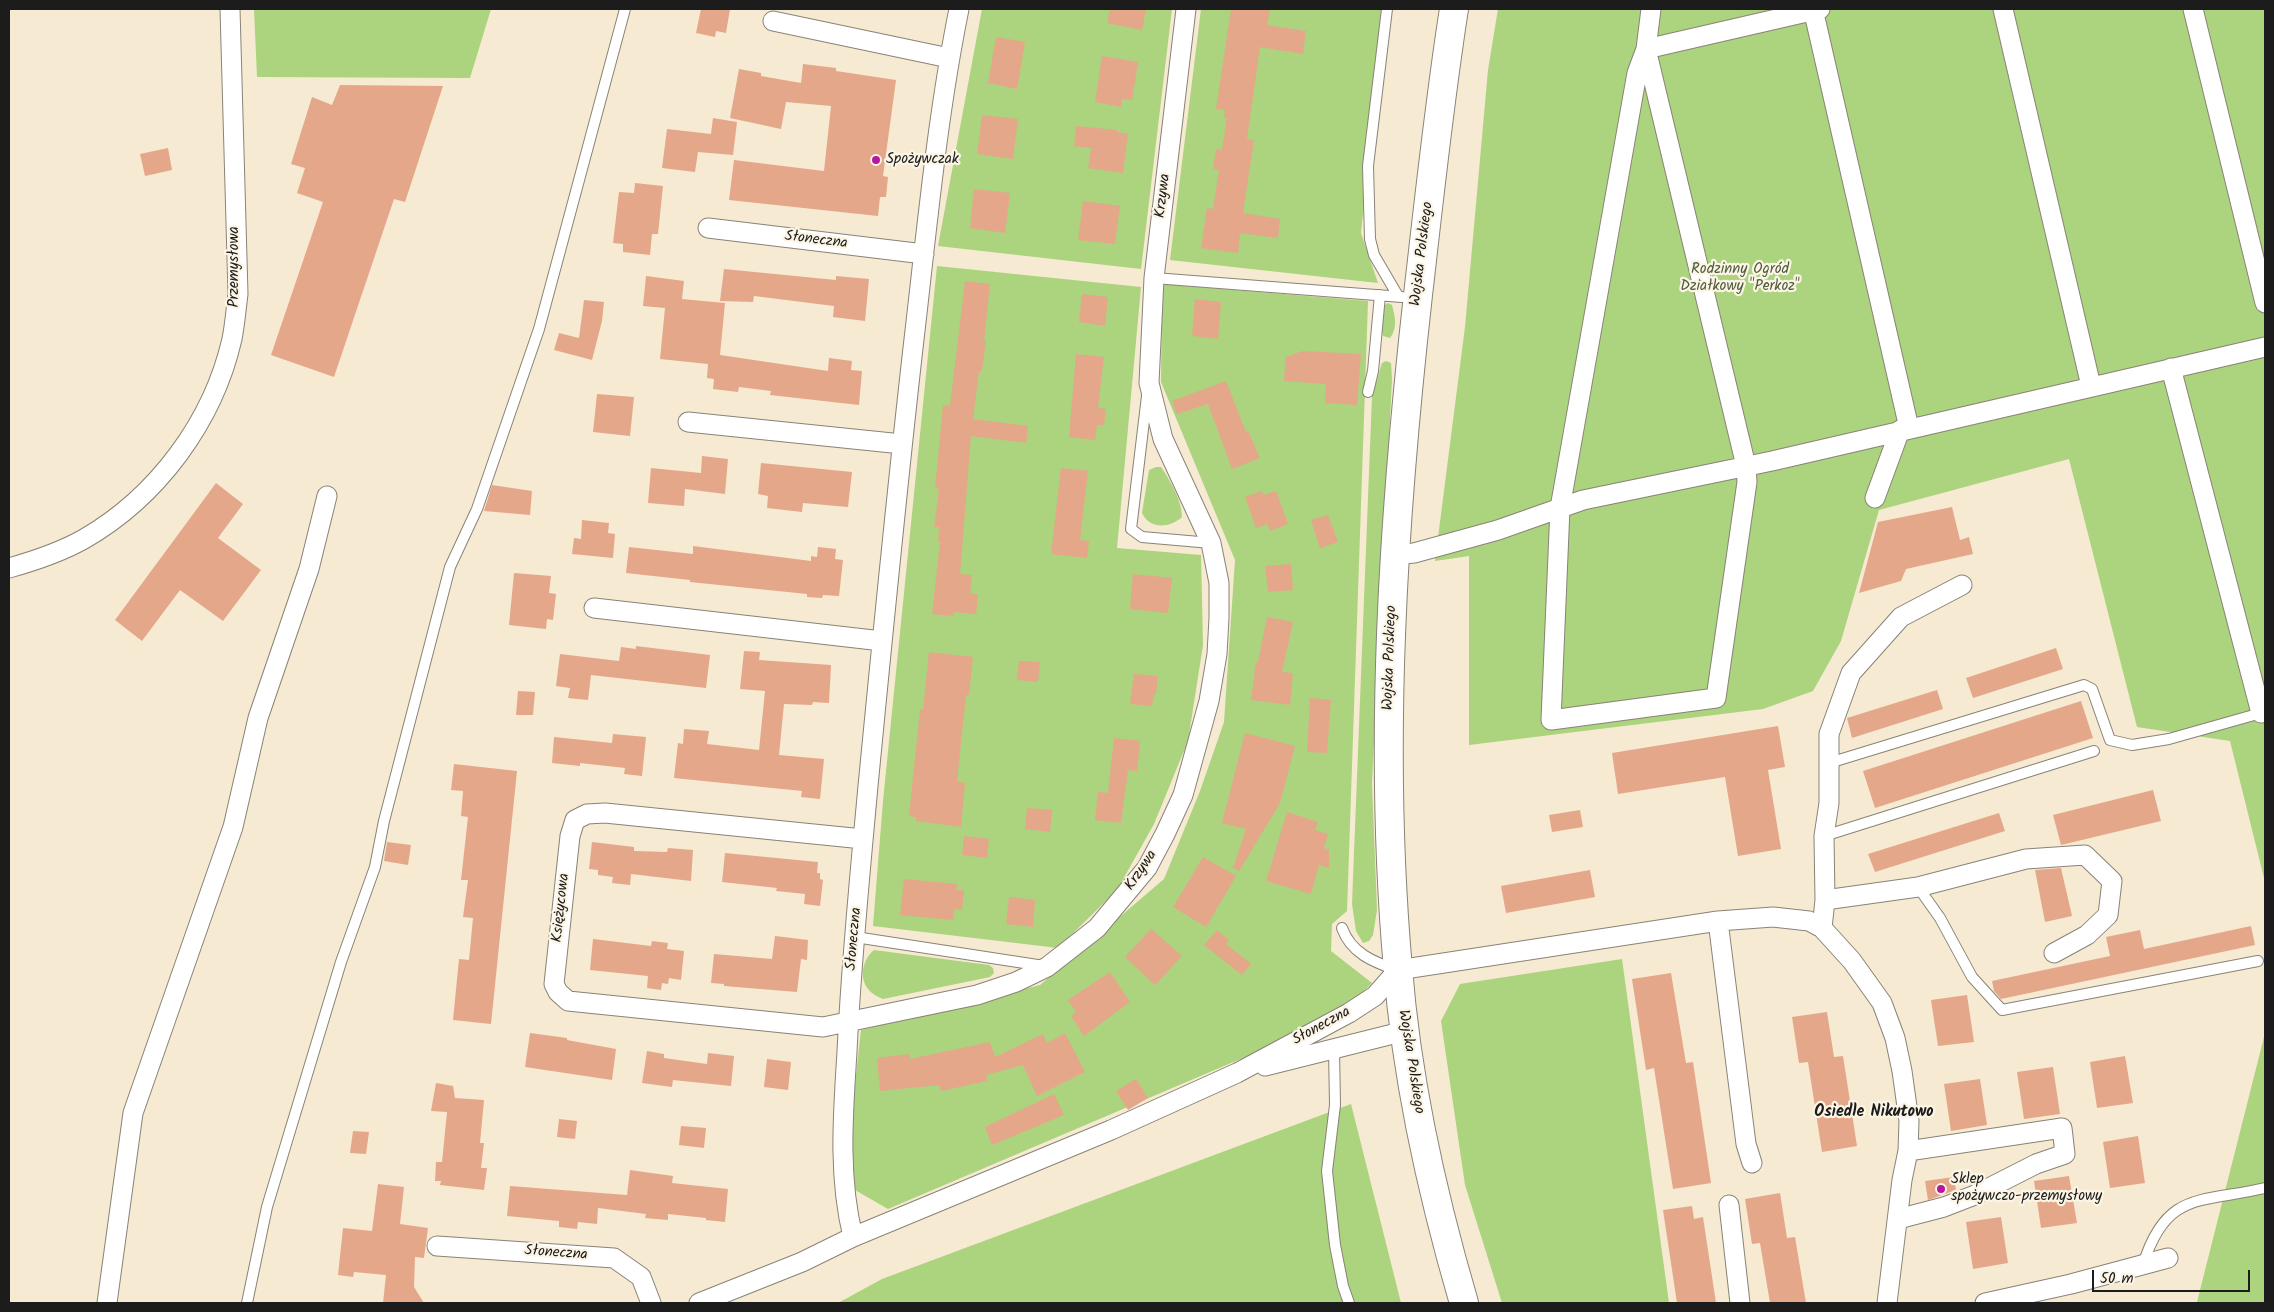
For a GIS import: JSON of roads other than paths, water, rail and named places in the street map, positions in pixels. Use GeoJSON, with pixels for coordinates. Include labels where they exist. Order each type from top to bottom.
{"type":"FeatureCollection","features":[{"type":"Feature","properties":{"kind":"street","name":"Przemysłowa"},"geometry":{"type":"LineString","coordinates":[[9,568],[32,561],[83,540],[116,517],[168,468],[187,445],[209,405],[223,370],[232,338],[238,294],[230,9]]}},
{"type":"Feature","properties":{"kind":"street","name":"Słoneczna"},"geometry":{"type":"LineString","coordinates":[[853,1237],[847,1212],[842,1153],[848,1023],[863,839],[902,444],[939,116],[959,9]]}},
{"type":"Feature","properties":{"kind":"street","name":"Krzywa"},"geometry":{"type":"LineString","coordinates":[[848,1023],[977,994],[1016,982],[1047,967],[1096,928],[1142,875],[1165,834],[1182,795],[1198,744],[1217,654],[1219,583],[1210,543],[1163,439],[1149,383],[1154,278],[1186,9]]}},
{"type":"Feature","properties":{"kind":"street","name":"Wojska Polskiego"},"geometry":{"type":"LineString","coordinates":[[1454,9],[1408,297],[1388,731],[1390,866],[1405,1031],[1416,1102],[1430,1171],[1464,1303]]}},
{"type":"Feature","properties":{"kind":"street"},"geometry":{"type":"LineString","coordinates":[[1646,49],[1746,466],[1747,482],[1716,698],[1551,720],[1560,508],[1637,73],[1646,49],[1651,9]]}},
{"type":"Feature","properties":{"kind":"street"},"geometry":{"type":"LineString","coordinates":[[1646,49],[1815,9],[1905,429],[1875,498]]}},
{"type":"Feature","properties":{"kind":"street"},"geometry":{"type":"LineString","coordinates":[[2003,9],[2091,386]]}},
{"type":"Feature","properties":{"kind":"street"},"geometry":{"type":"LineString","coordinates":[[2194,9],[2265,303]]}},
{"type":"Feature","properties":{"kind":"street"},"geometry":{"type":"LineString","coordinates":[[774,21],[949,58]]}},
{"type":"Feature","properties":{"kind":"street","name":"Słoneczna"},"geometry":{"type":"LineString","coordinates":[[708,228],[924,254]]}},
{"type":"Feature","properties":{"kind":"street"},"geometry":{"type":"LineString","coordinates":[[1395,555],[1414,553],[1498,530],[1583,500],[1746,466],[2265,346]]}},
{"type":"Feature","properties":{"kind":"street"},"geometry":{"type":"LineString","coordinates":[[2171,368],[2260,689],[2261,714]]}},
{"type":"Feature","properties":{"kind":"street"},"geometry":{"type":"LineString","coordinates":[[688,422],[902,444]]}},
{"type":"Feature","properties":{"kind":"street"},"geometry":{"type":"LineString","coordinates":[[107,1303],[133,1113],[233,827],[258,718],[310,569],[327,496]]}},
{"type":"Feature","properties":{"kind":"street"},"geometry":{"type":"LineString","coordinates":[[1822,928],[1825,900],[1824,836],[1828,803],[1828,734],[1851,673],[1901,617],[1962,585]]}},
{"type":"Feature","properties":{"kind":"street"},"geometry":{"type":"LineString","coordinates":[[594,608],[882,641]]}},
{"type":"Feature","properties":{"kind":"street","name":"Księżycowa"},"geometry":{"type":"LineString","coordinates":[[848,1023],[823,1027],[568,1001],[558,992],[554,984],[570,836],[575,820],[586,814],[605,813],[863,839]]}},
{"type":"Feature","properties":{"kind":"street"},"geometry":{"type":"LineString","coordinates":[[1825,900],[1918,887],[2026,859],[2086,855],[2112,881],[2108,915],[2087,935],[2054,953]]}},
{"type":"Feature","properties":{"kind":"street"},"geometry":{"type":"LineString","coordinates":[[1398,970],[1718,921],[1773,917],[1809,921],[1822,928],[1852,961],[1882,1003],[1895,1038],[1902,1071],[1909,1121],[1908,1150],[1902,1180],[1887,1303]]}},
{"type":"Feature","properties":{"kind":"street"},"geometry":{"type":"LineString","coordinates":[[1718,921],[1746,1144],[1752,1163]]}},
{"type":"Feature","properties":{"kind":"street","name":"Słoneczna"},"geometry":{"type":"LineString","coordinates":[[699,1303],[802,1262],[853,1237],[1111,1130],[1237,1073],[1362,1005],[1375,996],[1398,970]]}},
{"type":"Feature","properties":{"kind":"street","name":"Słoneczna"},"geometry":{"type":"LineString","coordinates":[[1237,1073],[1405,1031]]}},
{"type":"Feature","properties":{"kind":"street"},"geometry":{"type":"LineString","coordinates":[[1898,1219],[1944,1207],[1975,1195],[2036,1164],[2065,1154],[2062,1128],[1908,1150]]}},
{"type":"Feature","properties":{"kind":"street"},"geometry":{"type":"LineString","coordinates":[[1729,1205],[1740,1303]]}},
{"type":"Feature","properties":{"kind":"street","name":"Słoneczna"},"geometry":{"type":"LineString","coordinates":[[437,1246],[614,1258],[642,1277],[651,1303]]}},
{"type":"Feature","properties":{"kind":"street"},"geometry":{"type":"LineString","coordinates":[[1985,1303],[2014,1298],[2168,1258]]}},
{"type":"Feature","properties":{"kind":"lane"},"geometry":{"type":"LineString","coordinates":[[247,1303],[267,1207],[341,962],[375,867],[384,821],[450,567],[477,509],[539,329],[625,9]]}},
{"type":"Feature","properties":{"kind":"lane"},"geometry":{"type":"LineString","coordinates":[[1387,9],[1368,166],[1370,239],[1374,255],[1408,297]]}},
{"type":"Feature","properties":{"kind":"lane"},"geometry":{"type":"LineString","coordinates":[[1154,278],[1408,297]]}},
{"type":"Feature","properties":{"kind":"lane"},"geometry":{"type":"LineString","coordinates":[[1368,392],[1373,371],[1380,295]]}},
{"type":"Feature","properties":{"kind":"lane","name":"Krzywa"},"geometry":{"type":"LineString","coordinates":[[1149,383],[1131,529],[1142,537],[1210,543]]}},
{"type":"Feature","properties":{"kind":"lane"},"geometry":{"type":"LineString","coordinates":[[1829,763],[2084,685],[2092,689],[2110,740],[2132,745],[2169,739],[2261,714]]}},
{"type":"Feature","properties":{"kind":"lane"},"geometry":{"type":"LineString","coordinates":[[1824,836],[2094,751]]}},
{"type":"Feature","properties":{"kind":"lane"},"geometry":{"type":"LineString","coordinates":[[1918,887],[1940,918],[1972,977],[2002,1010],[2258,960]]}},
{"type":"Feature","properties":{"kind":"lane"},"geometry":{"type":"LineString","coordinates":[[1342,928],[1346,940],[1369,960],[1398,970]]}},
{"type":"Feature","properties":{"kind":"lane"},"geometry":{"type":"LineString","coordinates":[[855,937],[1047,967]]}},
{"type":"Feature","properties":{"kind":"lane"},"geometry":{"type":"LineString","coordinates":[[1334,1049],[1335,1105],[1327,1171],[1335,1245],[1342,1286],[1348,1303]]}},
{"type":"Feature","properties":{"kind":"lane"},"geometry":{"type":"LineString","coordinates":[[2143,1265],[2149,1244],[2164,1220],[2184,1206],[2211,1196],[2265,1188]]}},
{"type":"Feature","properties":{"kind":"place","name":"Spożywczak"},"geometry":{"type":"Point","coordinates":[876,160]}},
{"type":"Feature","properties":{"kind":"place","name":"Sklep spożywczo-przemysłowy"},"geometry":{"type":"Point","coordinates":[1941,1189]}},
{"type":"Feature","properties":{"kind":"district","name":"Osiedle Nikutowo"},"geometry":{"type":"Point","coordinates":[1874,1113]}},
{"type":"Feature","properties":{"kind":"park label","name":"Rodzinny Ogród Działkowy \"Perkoz\""},"geometry":{"type":"Point","coordinates":[1740,278]}}]}
